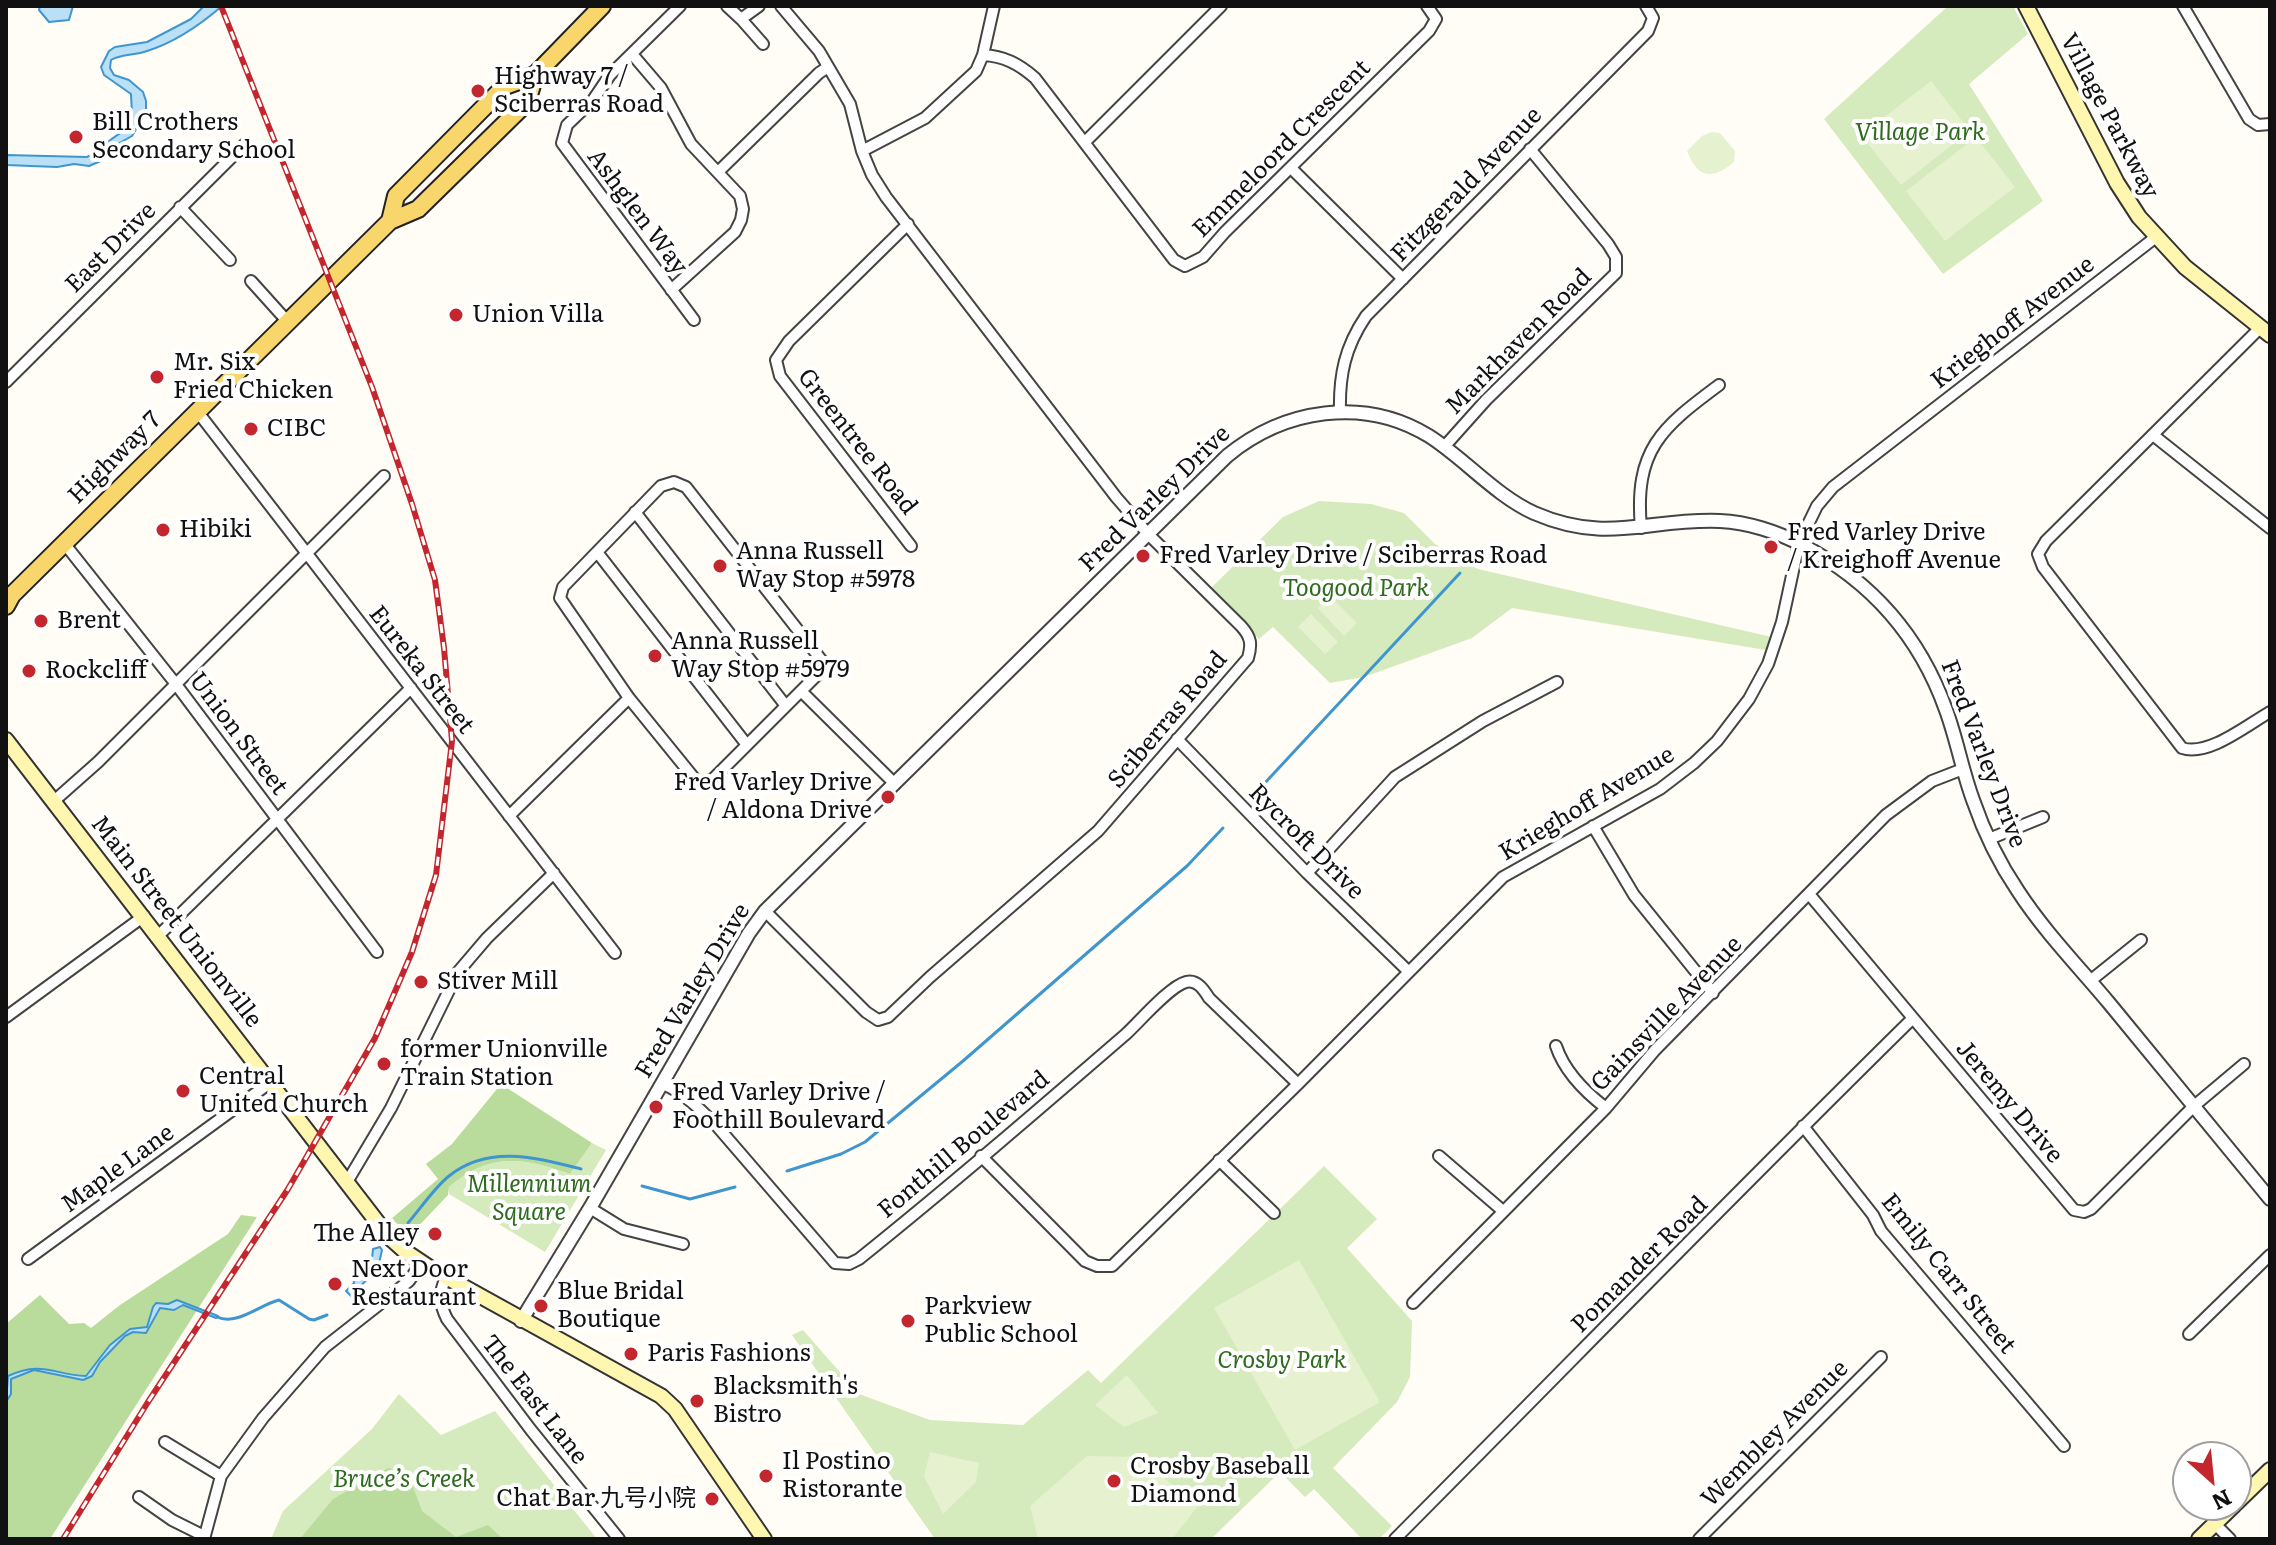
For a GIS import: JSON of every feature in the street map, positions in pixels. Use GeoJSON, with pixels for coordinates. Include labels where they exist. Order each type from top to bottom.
{"type":"FeatureCollection","features":[{"type":"Feature","properties":{"kind":"main road","name":"Highway 7"},"geometry":{"type":"LineString","coordinates":[[390,221],[396,196],[410,181],[505,86],[535,75],[602,6]]}},
{"type":"Feature","properties":{"kind":"main road","name":"Village Parkway"},"geometry":{"type":"LineString","coordinates":[[2032,8],[2117,183],[2139,217],[2185,267],[2265,331]]}},
{"type":"Feature","properties":{"kind":"main road","name":"Highway 7"},"geometry":{"type":"LineString","coordinates":[[8,600],[390,221],[418,209],[527,102],[535,75]]}},
{"type":"Feature","properties":{"kind":"main road","name":"Main Street Unionville"},"geometry":{"type":"LineString","coordinates":[[6,740],[397,1245],[433,1270],[521,1321],[661,1396],[675,1409],[764,1539]]}},
{"type":"Feature","properties":{"kind":"main road"},"geometry":{"type":"LineString","coordinates":[[2252,1487],[2270,1470]]}},
{"type":"Feature","properties":{"kind":"main road"},"geometry":{"type":"LineString","coordinates":[[2199,1539],[2218,1521]]}},
{"type":"Feature","properties":{"kind":"street","name":"Ashglen Way"},"geometry":{"type":"LineString","coordinates":[[680,6],[610,75],[593,100],[567,125],[562,143],[694,320]]}},
{"type":"Feature","properties":{"kind":"street"},"geometry":{"type":"LineString","coordinates":[[727,6],[763,44]]}},
{"type":"Feature","properties":{"kind":"street"},"geometry":{"type":"LineString","coordinates":[[741,19],[759,6]]}},
{"type":"Feature","properties":{"kind":"street","name":"Sciberras Road"},"geometry":{"type":"LineString","coordinates":[[765,911],[866,1012],[878,1020],[888,1017],[1098,831],[1248,658],[1251,647],[1249,635],[1241,626],[1149,535],[1116,497],[872,175],[862,151],[850,104],[819,51],[781,6]]}},
{"type":"Feature","properties":{"kind":"street"},"geometry":{"type":"LineString","coordinates":[[862,151],[925,118],[976,71],[983,55],[994,6]]}},
{"type":"Feature","properties":{"kind":"street"},"geometry":{"type":"LineString","coordinates":[[1086,141],[1221,6]]}},
{"type":"Feature","properties":{"kind":"street","name":"Emmeloord Crescent"},"geometry":{"type":"LineString","coordinates":[[983,55],[999,56],[1026,70],[1086,141],[1174,260],[1185,266],[1203,257],[1429,31],[1436,19],[1427,6]]}},
{"type":"Feature","properties":{"kind":"street","name":"Fitzgerald Avenue"},"geometry":{"type":"LineString","coordinates":[[1340,412],[1340,374],[1354,333],[1380,301],[1648,31],[1653,18],[1646,6]]}},
{"type":"Feature","properties":{"kind":"street"},"geometry":{"type":"LineString","coordinates":[[2183,6],[2249,119],[2258,125],[2270,124]]}},
{"type":"Feature","properties":{"kind":"street"},"geometry":{"type":"LineString","coordinates":[[632,54],[661,88],[691,144],[740,196],[741,220],[735,232],[671,290]]}},
{"type":"Feature","properties":{"kind":"street"},"geometry":{"type":"LineString","coordinates":[[719,171],[828,67]]}},
{"type":"Feature","properties":{"kind":"street","name":"East Drive"},"geometry":{"type":"LineString","coordinates":[[6,382],[245,144]]}},
{"type":"Feature","properties":{"kind":"street","name":"Markhaven Road"},"geometry":{"type":"LineString","coordinates":[[1444,447],[1486,400],[1616,273],[1616,257],[1608,244],[1530,149]]}},
{"type":"Feature","properties":{"kind":"street"},"geometry":{"type":"LineString","coordinates":[[1291,168],[1403,279]]}},
{"type":"Feature","properties":{"kind":"street"},"geometry":{"type":"LineString","coordinates":[[180,207],[230,260]]}},
{"type":"Feature","properties":{"kind":"street","name":"Greentree Road"},"geometry":{"type":"LineString","coordinates":[[908,224],[789,341],[776,360],[780,376],[911,546]]}},
{"type":"Feature","properties":{"kind":"street","name":"Krieghoff Avenue"},"geometry":{"type":"LineString","coordinates":[[981,1156],[1085,1261],[1106,1267],[1118,1261],[1503,877],[1660,789],[1694,763],[1730,726],[1768,664],[1782,622],[1799,543],[1817,506],[1833,487],[2156,237]]}},
{"type":"Feature","properties":{"kind":"street"},"geometry":{"type":"LineString","coordinates":[[251,281],[287,321]]}},
{"type":"Feature","properties":{"kind":"street"},"geometry":{"type":"LineString","coordinates":[[2265,331],[2153,435],[2040,547],[2039,560],[2182,748],[2199,750],[2210,747],[2270,712]]}},
{"type":"Feature","properties":{"kind":"street"},"geometry":{"type":"LineString","coordinates":[[1641,528],[1639,501],[1642,470],[1649,455],[1678,415],[1719,385]]}},
{"type":"Feature","properties":{"kind":"street","name":"Eureka Street"},"geometry":{"type":"LineString","coordinates":[[197,411],[615,953]]}},
{"type":"Feature","properties":{"kind":"street","name":"Fred Varley Drive"},"geometry":{"type":"LineString","coordinates":[[521,1321],[749,933],[765,911],[1149,535],[1193,488],[1244,442],[1289,420],[1324,412],[1363,413],[1402,423],[1427,434],[1521,506],[1562,524],[1593,530],[1720,520],[1757,527],[1799,543],[1847,572],[1901,623],[1936,685],[1989,839],[2030,909],[2270,1199]]}},
{"type":"Feature","properties":{"kind":"street"},"geometry":{"type":"LineString","coordinates":[[2153,435],[2270,528]]}},
{"type":"Feature","properties":{"kind":"street"},"geometry":{"type":"LineString","coordinates":[[54,801],[98,762],[384,476]]}},
{"type":"Feature","properties":{"kind":"street"},"geometry":{"type":"LineString","coordinates":[[674,482],[686,487],[826,666],[713,779],[698,783],[629,698],[560,598],[563,587],[597,552],[661,486],[674,482]]}},
{"type":"Feature","properties":{"kind":"street"},"geometry":{"type":"LineString","coordinates":[[635,512],[786,706]]}},
{"type":"Feature","properties":{"kind":"street","name":"Union Street"},"geometry":{"type":"LineString","coordinates":[[64,543],[175,683],[377,952]]}},
{"type":"Feature","properties":{"kind":"street"},"geometry":{"type":"LineString","coordinates":[[597,552],[747,745]]}},
{"type":"Feature","properties":{"kind":"street"},"geometry":{"type":"LineString","coordinates":[[1307,873],[1395,777],[1483,721],[1557,682]]}},
{"type":"Feature","properties":{"kind":"street"},"geometry":{"type":"LineString","coordinates":[[159,935],[411,688]]}},
{"type":"Feature","properties":{"kind":"street"},"geometry":{"type":"LineString","coordinates":[[801,691],[895,784]]}},
{"type":"Feature","properties":{"kind":"street"},"geometry":{"type":"LineString","coordinates":[[509,816],[629,698]]}},
{"type":"Feature","properties":{"kind":"street","name":"Rycroft Drive"},"geometry":{"type":"LineString","coordinates":[[1177,739],[1307,873],[1408,971]]}},
{"type":"Feature","properties":{"kind":"street","name":"Gainsville Avenue"},"geometry":{"type":"LineString","coordinates":[[1413,1303],[1606,1108],[1647,1058],[1897,805],[1932,781],[1963,769]]}},
{"type":"Feature","properties":{"kind":"street"},"geometry":{"type":"LineString","coordinates":[[1989,839],[2043,817]]}},
{"type":"Feature","properties":{"kind":"street"},"geometry":{"type":"LineString","coordinates":[[1593,826],[1634,895],[1713,993]]}},
{"type":"Feature","properties":{"kind":"street"},"geometry":{"type":"LineString","coordinates":[[347,1182],[399,1094],[458,972],[487,938],[554,873]]}},
{"type":"Feature","properties":{"kind":"street","name":"Jeremy Drive"},"geometry":{"type":"LineString","coordinates":[[1809,894],[2066,1203],[2078,1211],[2084,1212],[2100,1201],[2194,1106]]}},
{"type":"Feature","properties":{"kind":"street"},"geometry":{"type":"LineString","coordinates":[[6,1017],[144,916]]}},
{"type":"Feature","properties":{"kind":"street"},"geometry":{"type":"LineString","coordinates":[[2090,981],[2141,940]]}},
{"type":"Feature","properties":{"kind":"street","name":"Fonthill Boulevard"},"geometry":{"type":"LineString","coordinates":[[663,1084],[709,1118],[835,1263],[849,1264],[859,1259],[1129,1032],[1172,989],[1187,982],[1194,982],[1203,988],[1209,998],[1298,1084]]}},
{"type":"Feature","properties":{"kind":"street","name":"Pomander Road"},"geometry":{"type":"LineString","coordinates":[[1395,1539],[1913,1018]]}},
{"type":"Feature","properties":{"kind":"street"},"geometry":{"type":"LineString","coordinates":[[1556,1046],[1571,1074],[1606,1108]]}},
{"type":"Feature","properties":{"kind":"street"},"geometry":{"type":"LineString","coordinates":[[2194,1106],[2244,1064]]}},
{"type":"Feature","properties":{"kind":"street","name":"Maple Lane"},"geometry":{"type":"LineString","coordinates":[[28,1259],[271,1082]]}},
{"type":"Feature","properties":{"kind":"street","name":"Emily Carr Street"},"geometry":{"type":"LineString","coordinates":[[1803,1126],[1873,1215],[1881,1231],[2064,1446]]}},
{"type":"Feature","properties":{"kind":"street"},"geometry":{"type":"LineString","coordinates":[[1439,1156],[1503,1211]]}},
{"type":"Feature","properties":{"kind":"street"},"geometry":{"type":"LineString","coordinates":[[1219,1160],[1274,1213]]}},
{"type":"Feature","properties":{"kind":"street"},"geometry":{"type":"LineString","coordinates":[[590,1208],[624,1229],[683,1244]]}},
{"type":"Feature","properties":{"kind":"street"},"geometry":{"type":"LineString","coordinates":[[2189,1334],[2270,1255]]}},
{"type":"Feature","properties":{"kind":"street"},"geometry":{"type":"LineString","coordinates":[[139,1497],[204,1538],[221,1476],[263,1418],[325,1347],[409,1281],[433,1270]]}},
{"type":"Feature","properties":{"kind":"street","name":"The East Lane"},"geometry":{"type":"LineString","coordinates":[[433,1270],[440,1291],[440,1306],[447,1319],[619,1539]]}},
{"type":"Feature","properties":{"kind":"street","name":"Wembley Avenue"},"geometry":{"type":"LineString","coordinates":[[1699,1539],[1881,1357]]}},
{"type":"Feature","properties":{"kind":"street"},"geometry":{"type":"LineString","coordinates":[[165,1442],[221,1476]]}},
{"type":"Feature","properties":{"kind":"street"},"geometry":{"type":"LineString","coordinates":[[2215,1524],[2230,1539]]}},
{"type":"Feature","properties":{"kind":"green space","name":"Village Park"},"geometry":{"type":"Polygon","coordinates":[[[1948,6],[2013,6],[2028,34],[1969,84],[2043,201],[1943,274],[1824,119],[1948,6]]]}},
{"type":"Feature","properties":{"kind":"green space"},"geometry":{"type":"Polygon","coordinates":[[[1931,81],[1970,131],[1901,185],[1861,135],[1931,81]]]}},
{"type":"Feature","properties":{"kind":"green space"},"geometry":{"type":"Polygon","coordinates":[[[1711,132],[1720,133],[1735,151],[1734,162],[1719,172],[1706,174],[1696,167],[1687,151],[1702,136],[1711,132]]]}},
{"type":"Feature","properties":{"kind":"green space"},"geometry":{"type":"Polygon","coordinates":[[[1976,137],[2015,187],[1945,241],[1906,191],[1976,137]]]}},
{"type":"Feature","properties":{"kind":"green space","name":"Toogood Park"},"geometry":{"type":"Polygon","coordinates":[[[1319,501],[1371,504],[1404,513],[1435,544],[1478,569],[1776,638],[1772,651],[1512,608],[1472,638],[1364,677],[1330,683],[1273,627],[1259,639],[1209,590],[1283,517],[1319,501]]]}},
{"type":"Feature","properties":{"kind":"green space"},"geometry":{"type":"Polygon","coordinates":[[[1330,596],[1357,623],[1344,636],[1318,608],[1330,596]]]}},
{"type":"Feature","properties":{"kind":"green space"},"geometry":{"type":"Polygon","coordinates":[[[1311,614],[1338,642],[1325,654],[1298,627],[1311,614]]]}},
{"type":"Feature","properties":{"kind":"green space"},"geometry":{"type":"Polygon","coordinates":[[[501,1084],[592,1143],[570,1174],[522,1161],[492,1163],[478,1168],[449,1187],[448,1195],[411,1234],[391,1219],[438,1179],[426,1164],[452,1144],[501,1084]]]}},
{"type":"Feature","properties":{"kind":"green space","name":"Millennium Square"},"geometry":{"type":"Polygon","coordinates":[[[592,1143],[606,1150],[545,1252],[449,1194],[449,1187],[464,1176],[492,1163],[522,1161],[570,1174],[592,1143]]]}},
{"type":"Feature","properties":{"kind":"green space","name":"Crosby Park"},"geometry":{"type":"Polygon","coordinates":[[[1324,1166],[1377,1219],[1347,1248],[1412,1321],[1410,1377],[1397,1402],[1333,1468],[1392,1526],[1379,1539],[1362,1539],[1314,1489],[1305,1497],[1280,1472],[1211,1539],[935,1539],[792,1335],[803,1330],[859,1394],[930,1420],[1023,1425],[1088,1370],[1101,1383],[1324,1166]]]}},
{"type":"Feature","properties":{"kind":"green space"},"geometry":{"type":"Polygon","coordinates":[[[241,1215],[257,1217],[50,1539],[6,1539],[6,1324],[40,1295],[69,1324],[84,1323],[91,1328],[120,1305],[228,1234],[241,1215]]]}},
{"type":"Feature","properties":{"kind":"green space"},"geometry":{"type":"Polygon","coordinates":[[[1299,1260],[1380,1402],[1295,1450],[1214,1308],[1299,1260]]]}},
{"type":"Feature","properties":{"kind":"green space"},"geometry":{"type":"Polygon","coordinates":[[[1127,1375],[1158,1413],[1124,1427],[1095,1405],[1127,1375]]]}},
{"type":"Feature","properties":{"kind":"green space","name":"Bruce’s Creek"},"geometry":{"type":"Polygon","coordinates":[[[399,1394],[441,1435],[495,1411],[597,1539],[271,1539],[283,1511],[372,1429],[399,1394]]]}},
{"type":"Feature","properties":{"kind":"green space"},"geometry":{"type":"Polygon","coordinates":[[[930,1452],[979,1463],[976,1482],[943,1514],[924,1476],[930,1452]]]}},
{"type":"Feature","properties":{"kind":"green space","name":"Crosby Baseball Diamond"},"geometry":{"type":"Polygon","coordinates":[[[1087,1456],[1139,1457],[1198,1506],[1172,1539],[1038,1539],[1030,1506],[1087,1456]]]}},
{"type":"Feature","properties":{"kind":"green space"},"geometry":{"type":"Polygon","coordinates":[[[388,1468],[408,1473],[422,1511],[456,1537],[488,1525],[503,1539],[300,1539],[333,1499],[388,1468]]]}},
{"type":"Feature","properties":{"kind":"water"},"geometry":{"type":"Polygon","coordinates":[[[40,6],[73,6],[69,20],[49,22],[39,10],[40,6]]]}},
{"type":"Feature","properties":{"kind":"water"},"geometry":{"type":"Polygon","coordinates":[[[204,6],[222,6],[168,43],[111,60],[110,68],[114,75],[129,80],[143,92],[146,112],[132,136],[114,146],[103,160],[89,166],[6,165],[6,155],[87,157],[127,130],[132,115],[131,94],[104,75],[101,67],[109,51],[115,47],[147,42],[191,19],[204,6]]]}},
{"type":"Feature","properties":{"kind":"water"},"geometry":{"type":"Polygon","coordinates":[[[380,1247],[378,1268],[351,1296],[346,1291],[354,1283],[353,1274],[372,1258],[373,1249],[380,1247]]]}},
{"type":"Feature","properties":{"kind":"water"},"geometry":{"type":"Polygon","coordinates":[[[177,1300],[218,1316],[216,1318],[183,1305],[174,1310],[160,1308],[146,1333],[133,1332],[125,1336],[100,1362],[92,1376],[83,1380],[34,1370],[11,1379],[11,1394],[6,1402],[8,1376],[20,1371],[39,1369],[86,1376],[110,1345],[130,1329],[147,1327],[156,1303],[168,1304],[177,1300]]]}},
{"type":"Feature","properties":{"kind":"waterway"},"geometry":{"type":"LineString","coordinates":[[1250,799],[1460,573]]}},
{"type":"Feature","properties":{"kind":"waterway"},"geometry":{"type":"LineString","coordinates":[[787,1171],[841,1154],[865,1142],[1187,866],[1223,828]]}},
{"type":"Feature","properties":{"kind":"waterway"},"geometry":{"type":"LineString","coordinates":[[408,1223],[449,1176],[480,1160],[514,1156],[581,1169]]}},
{"type":"Feature","properties":{"kind":"waterway"},"geometry":{"type":"LineString","coordinates":[[642,1186],[690,1199],[735,1187]]}},
{"type":"Feature","properties":{"kind":"waterway"},"geometry":{"type":"LineString","coordinates":[[217,1317],[240,1317],[279,1300],[309,1319],[327,1315]]}},
{"type":"Feature","properties":{"kind":"railway"},"geometry":{"type":"LineString","coordinates":[[63,1539],[148,1402],[288,1189],[375,1038],[412,952],[436,875],[452,741],[435,580],[412,504],[372,387],[221,6]]}},
{"type":"Feature","properties":{"kind":"place","name":"Highway 7 / Sciberras Road"},"geometry":{"type":"Point","coordinates":[478,91]}},
{"type":"Feature","properties":{"kind":"place","name":"Bill Crothers Secondary School"},"geometry":{"type":"Point","coordinates":[76,137]}},
{"type":"Feature","properties":{"kind":"place","name":"Union Villa"},"geometry":{"type":"Point","coordinates":[456,315]}},
{"type":"Feature","properties":{"kind":"place","name":"Mr. Six Fried Chicken"},"geometry":{"type":"Point","coordinates":[157,377]}},
{"type":"Feature","properties":{"kind":"place","name":"CIBC"},"geometry":{"type":"Point","coordinates":[251,429]}},
{"type":"Feature","properties":{"kind":"place","name":"Hibiki"},"geometry":{"type":"Point","coordinates":[163,530]}},
{"type":"Feature","properties":{"kind":"place","name":"Fred Varley Drive / Kreighoff Avenue"},"geometry":{"type":"Point","coordinates":[1771,547]}},
{"type":"Feature","properties":{"kind":"place","name":"Fred Varley Drive / Sciberras Road"},"geometry":{"type":"Point","coordinates":[1143,556]}},
{"type":"Feature","properties":{"kind":"place","name":"Anna Russell Way Stop #5978"},"geometry":{"type":"Point","coordinates":[720,566]}},
{"type":"Feature","properties":{"kind":"place","name":"Brent"},"geometry":{"type":"Point","coordinates":[41,621]}},
{"type":"Feature","properties":{"kind":"place","name":"Anna Russell Way Stop #5979"},"geometry":{"type":"Point","coordinates":[655,656]}},
{"type":"Feature","properties":{"kind":"place","name":"Rockcliff"},"geometry":{"type":"Point","coordinates":[29,671]}},
{"type":"Feature","properties":{"kind":"place","name":"Fred Varley Drive / Aldona Drive"},"geometry":{"type":"Point","coordinates":[888,797]}},
{"type":"Feature","properties":{"kind":"place","name":"Stiver Mill"},"geometry":{"type":"Point","coordinates":[421,982]}},
{"type":"Feature","properties":{"kind":"place","name":"former Unionville Train Station"},"geometry":{"type":"Point","coordinates":[384,1064]}},
{"type":"Feature","properties":{"kind":"place","name":"Central United Church"},"geometry":{"type":"Point","coordinates":[183,1091]}},
{"type":"Feature","properties":{"kind":"place","name":"Fred Varley Drive / Foothill Boulevard"},"geometry":{"type":"Point","coordinates":[656,1107]}},
{"type":"Feature","properties":{"kind":"place","name":"The Alley"},"geometry":{"type":"Point","coordinates":[435,1234]}},
{"type":"Feature","properties":{"kind":"place","name":"Next Door Restaurant"},"geometry":{"type":"Point","coordinates":[335,1284]}},
{"type":"Feature","properties":{"kind":"place","name":"Blue Bridal Boutique"},"geometry":{"type":"Point","coordinates":[541,1306]}},
{"type":"Feature","properties":{"kind":"place","name":"Parkview Public School"},"geometry":{"type":"Point","coordinates":[908,1321]}},
{"type":"Feature","properties":{"kind":"place","name":"Paris Fashions"},"geometry":{"type":"Point","coordinates":[631,1354]}},
{"type":"Feature","properties":{"kind":"place","name":"Blacksmith's Bistro"},"geometry":{"type":"Point","coordinates":[697,1401]}},
{"type":"Feature","properties":{"kind":"place","name":"Il Postino Ristorante"},"geometry":{"type":"Point","coordinates":[766,1476]}},
{"type":"Feature","properties":{"kind":"place","name":"Crosby Baseball Diamond"},"geometry":{"type":"Point","coordinates":[1114,1481]}},
{"type":"Feature","properties":{"kind":"place","name":"Chat Bar 九号小院"},"geometry":{"type":"Point","coordinates":[712,1499]}}]}
